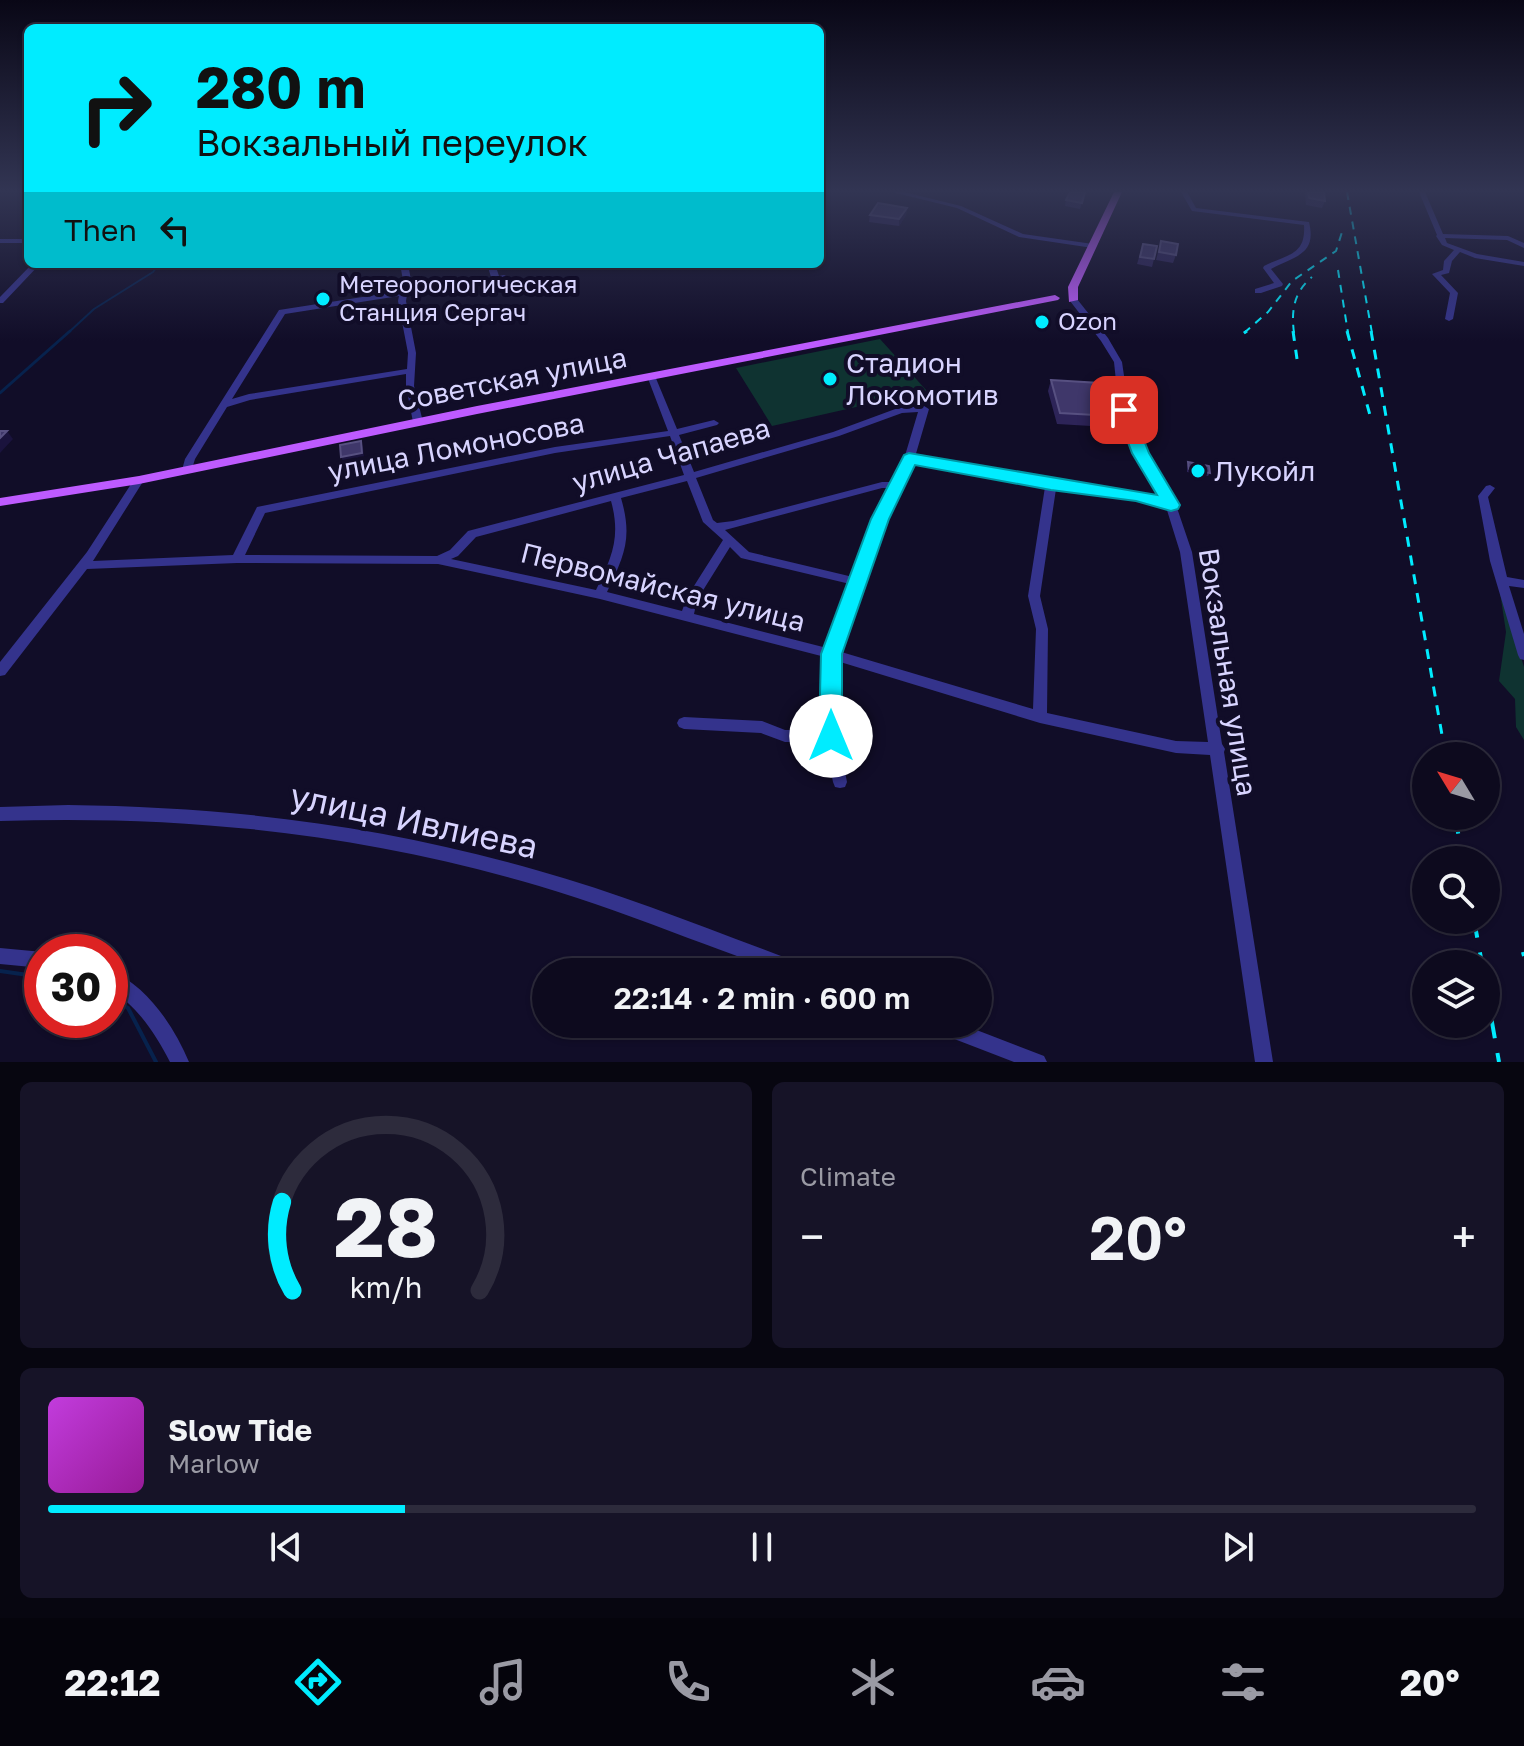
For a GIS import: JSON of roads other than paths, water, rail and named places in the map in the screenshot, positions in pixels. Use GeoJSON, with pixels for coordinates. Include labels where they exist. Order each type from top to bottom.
{"type":"FeatureCollection","features":[{"type":"Feature","properties":{"kind":"main road"},"geometry":{"type":"LineString","coordinates":[[1066,302],[1095,242]]}},
{"type":"Feature","properties":{"kind":"main road","name":"Советская улица"},"geometry":{"type":"LineString","coordinates":[[0,502],[139,480],[418,422],[1033,302],[1066,302]]}},
{"type":"Feature","properties":{"kind":"street"},"geometry":{"type":"LineString","coordinates":[[1061,242],[1093,246]]}},
{"type":"Feature","properties":{"kind":"street"},"geometry":{"type":"LineString","coordinates":[[1258,291],[1279,284],[1267,268],[1300,255],[1305,242]]}},
{"type":"Feature","properties":{"kind":"street"},"geometry":{"type":"LineString","coordinates":[[1442,242],[1457,251],[1524,264]]}},
{"type":"Feature","properties":{"kind":"street"},"geometry":{"type":"LineString","coordinates":[[1449,319],[1456,298],[1452,285],[1439,278],[1437,272],[1446,271],[1448,261],[1457,251]]}},
{"type":"Feature","properties":{"kind":"street"},"geometry":{"type":"LineString","coordinates":[[0,301],[32,268]]}},
{"type":"Feature","properties":{"kind":"street"},"geometry":{"type":"LineString","coordinates":[[405,268],[407,280],[403,309],[412,353],[409,371],[418,422]]}},
{"type":"Feature","properties":{"kind":"street"},"geometry":{"type":"LineString","coordinates":[[187,470],[190,459],[282,312],[500,278],[494,268]]}},
{"type":"Feature","properties":{"kind":"street","name":"Вокзальная улица"},"geometry":{"type":"LineString","coordinates":[[1066,302],[1105,340],[1118,362],[1120,392],[1128,421],[1141,453],[1171,505],[1186,552],[1264,1062]]}},
{"type":"Feature","properties":{"kind":"street"},"geometry":{"type":"LineString","coordinates":[[223,405],[249,397],[409,371]]}},
{"type":"Feature","properties":{"kind":"street"},"geometry":{"type":"LineString","coordinates":[[651,376],[708,522],[745,555],[858,582]]}},
{"type":"Feature","properties":{"kind":"street","name":"улица Чапаева"},"geometry":{"type":"LineString","coordinates":[[438,560],[454,553],[472,534],[836,434],[901,410],[924,409],[909,459]]}},
{"type":"Feature","properties":{"kind":"street","name":"улица Ломоносова"},"geometry":{"type":"LineString","coordinates":[[237,559],[261,510],[555,450],[673,433],[714,423]]}},
{"type":"Feature","properties":{"kind":"street"},"geometry":{"type":"LineString","coordinates":[[840,782],[831,736],[831,654],[896,485],[909,459],[1051,485],[1136,496],[1171,505]]}},
{"type":"Feature","properties":{"kind":"street"},"geometry":{"type":"LineString","coordinates":[[0,671],[84,565],[121,514],[139,480]]}},
{"type":"Feature","properties":{"kind":"street"},"geometry":{"type":"LineString","coordinates":[[715,527],[733,525],[882,485],[896,485]]}},
{"type":"Feature","properties":{"kind":"street"},"geometry":{"type":"LineString","coordinates":[[1040,717],[1042,629],[1034,596],[1051,485]]}},
{"type":"Feature","properties":{"kind":"street"},"geometry":{"type":"LineString","coordinates":[[1490,488],[1483,496],[1502,581],[1524,655]]}},
{"type":"Feature","properties":{"kind":"street"},"geometry":{"type":"LineString","coordinates":[[600,595],[620,550],[624,523],[615,497]]}},
{"type":"Feature","properties":{"kind":"street"},"geometry":{"type":"LineString","coordinates":[[687,616],[691,600],[729,539]]}},
{"type":"Feature","properties":{"kind":"street","name":"Первомайская улица"},"geometry":{"type":"LineString","coordinates":[[84,565],[237,559],[438,560],[687,616],[831,654],[1040,717],[1176,747],[1218,749]]}},
{"type":"Feature","properties":{"kind":"street"},"geometry":{"type":"LineString","coordinates":[[1502,581],[1524,584]]}},
{"type":"Feature","properties":{"kind":"street"},"geometry":{"type":"LineString","coordinates":[[684,723],[762,727],[785,736],[831,736]]}},
{"type":"Feature","properties":{"kind":"street","name":"улица Ивлиева"},"geometry":{"type":"LineString","coordinates":[[0,814],[84,810],[323,829],[402,844],[535,877],[617,903],[763,958]]}},
{"type":"Feature","properties":{"kind":"street"},"geometry":{"type":"LineString","coordinates":[[0,956],[24,958]]}},
{"type":"Feature","properties":{"kind":"street"},"geometry":{"type":"LineString","coordinates":[[128,990],[159,1022],[180,1062]]}},
{"type":"Feature","properties":{"kind":"street"},"geometry":{"type":"LineString","coordinates":[[974,1038],[1038,1062]]}},
{"type":"Feature","properties":{"kind":"waterway"},"geometry":{"type":"LineString","coordinates":[[68,333],[94,309],[156,268]]}},
{"type":"Feature","properties":{"kind":"waterway"},"geometry":{"type":"LineString","coordinates":[[0,393],[70,331]]}},
{"type":"Feature","properties":{"kind":"waterway"},"geometry":{"type":"LineString","coordinates":[[0,971],[24,974]]}},
{"type":"Feature","properties":{"kind":"waterway"},"geometry":{"type":"LineString","coordinates":[[128,1008],[156,1062]]}},
{"type":"Feature","properties":{"kind":"railway"},"geometry":{"type":"LineString","coordinates":[[1247,331],[1244,333],[1268,312],[1292,281],[1336,251],[1339,242]]}},
{"type":"Feature","properties":{"kind":"railway"},"geometry":{"type":"LineString","coordinates":[[1356,242],[1372,333]]}},
{"type":"Feature","properties":{"kind":"railway"},"geometry":{"type":"LineString","coordinates":[[1338,270],[1348,333]]}},
{"type":"Feature","properties":{"kind":"railway"},"geometry":{"type":"LineString","coordinates":[[1294,333],[1295,302],[1312,277]]}},
{"type":"Feature","properties":{"kind":"railway"},"geometry":{"type":"LineString","coordinates":[[1293,331],[1297,359]]}},
{"type":"Feature","properties":{"kind":"railway"},"geometry":{"type":"LineString","coordinates":[[1347,331],[1371,419]]}},
{"type":"Feature","properties":{"kind":"railway"},"geometry":{"type":"LineString","coordinates":[[1371,331],[1443,742]]}},
{"type":"Feature","properties":{"kind":"railway"},"geometry":{"type":"LineString","coordinates":[[1458,830],[1460,846]]}},
{"type":"Feature","properties":{"kind":"railway"},"geometry":{"type":"LineString","coordinates":[[1477,934],[1479,950]]}},
{"type":"Feature","properties":{"kind":"railway"},"geometry":{"type":"LineString","coordinates":[[1523,952],[1524,956]]}},
{"type":"Feature","properties":{"kind":"railway"},"geometry":{"type":"LineString","coordinates":[[1495,1038],[1499,1062]]}},
{"type":"Feature","properties":{"kind":"place","name":"Метеорологическая Станция Сергач"},"geometry":{"type":"Point","coordinates":[323,299]}},
{"type":"Feature","properties":{"kind":"place","name":"Ozon"},"geometry":{"type":"Point","coordinates":[1042,322]}},
{"type":"Feature","properties":{"kind":"place","name":"Стадион Локомотив"},"geometry":{"type":"Point","coordinates":[830,379]}},
{"type":"Feature","properties":{"kind":"place","name":"Лукойл"},"geometry":{"type":"Point","coordinates":[1198,471]}}]}
